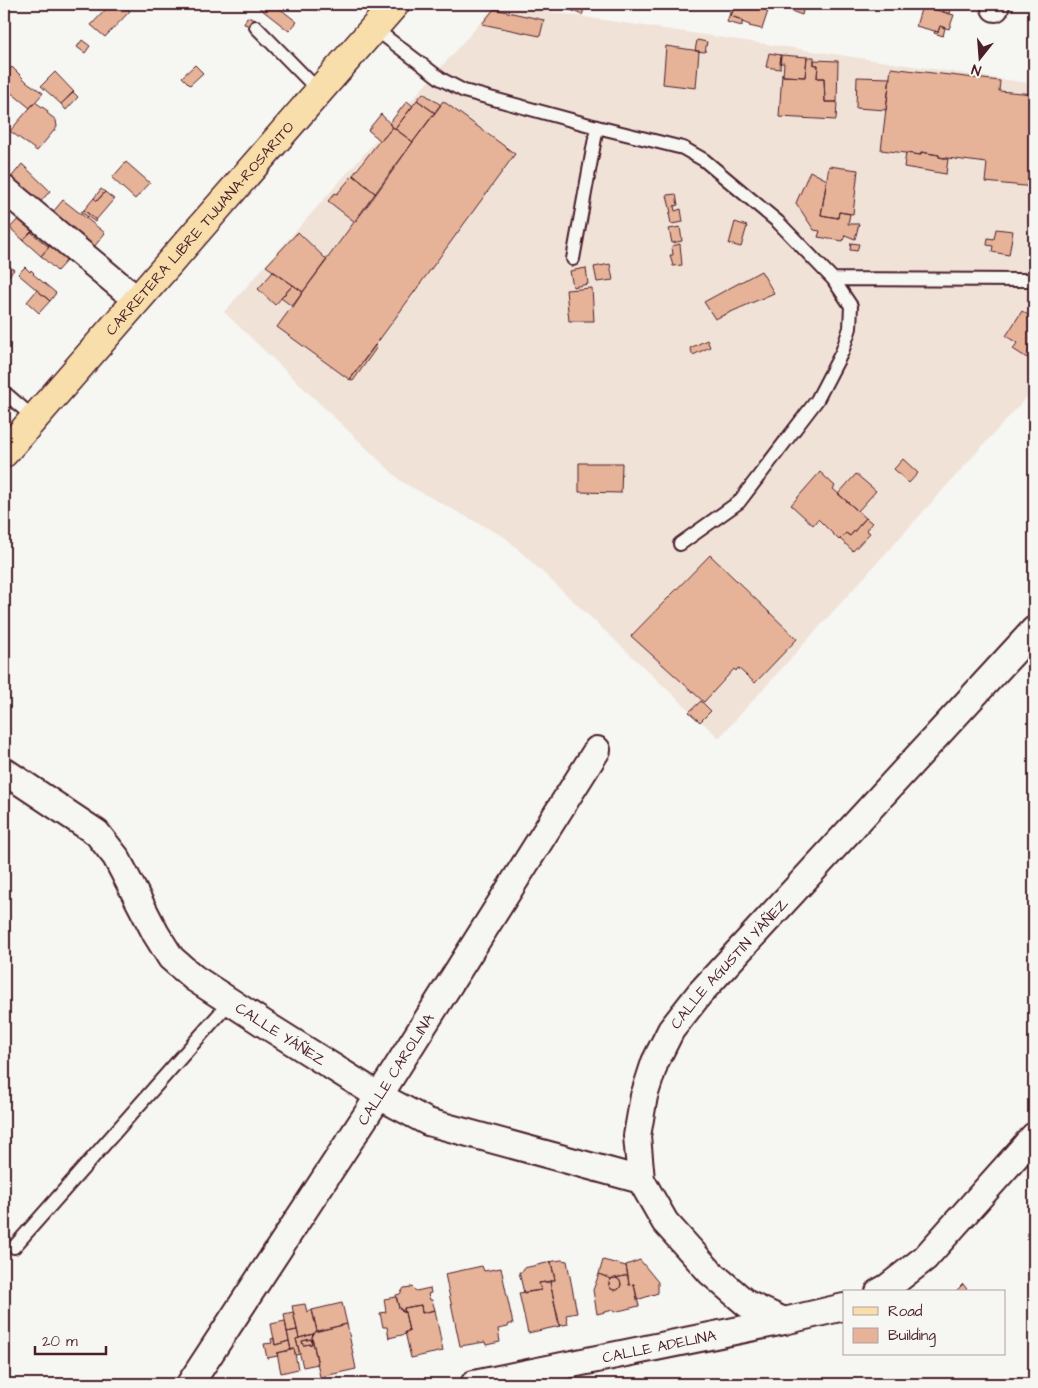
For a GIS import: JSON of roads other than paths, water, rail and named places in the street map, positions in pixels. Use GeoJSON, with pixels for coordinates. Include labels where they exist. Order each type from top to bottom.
{"type":"FeatureCollection","features":[{"type":"Feature","properties":{"kind":"main road","name":"CARRETERA LIBRE TIJUANA-ROSARITO"},"geometry":{"type":"LineString","coordinates":[[4,453],[395,4]]}},
{"type":"Feature","properties":{"kind":"street"},"geometry":{"type":"LineString","coordinates":[[4,189],[137,300]]}},
{"type":"Feature","properties":{"kind":"street","name":"CALLE AGUSTIN YÁÑEZ"},"geometry":{"type":"LineString","coordinates":[[784,1321],[747,1304],[711,1273],[665,1222],[640,1180],[637,1136],[644,1096],[655,1062],[671,1030],[700,993],[1034,630]]}},
{"type":"Feature","properties":{"kind":"street","name":"CALLE CAROLINA"},"geometry":{"type":"LineString","coordinates":[[190,1384],[379,1096],[598,750]]}},
{"type":"Feature","properties":{"kind":"street","name":"CALLE YÁÑEZ"},"geometry":{"type":"LineString","coordinates":[[4,771],[97,834],[116,857],[156,934],[171,958],[194,978],[230,1002],[379,1096],[428,1122],[640,1180]]}},
{"type":"Feature","properties":{"kind":"street"},"geometry":{"type":"LineString","coordinates":[[883,1290],[925,1258],[1034,1136]]}},
{"type":"Feature","properties":{"kind":"street","name":"CALLE ADELINA"},"geometry":{"type":"LineString","coordinates":[[474,1384],[843,1307]]}},
{"type":"Feature","properties":{"kind":"lane"},"geometry":{"type":"LineString","coordinates":[[256,27],[319,91]]}},
{"type":"Feature","properties":{"kind":"lane"},"geometry":{"type":"LineString","coordinates":[[374,28],[441,79],[464,91],[683,148],[704,160],[778,222],[833,279],[851,306],[850,328],[842,352],[817,400],[739,502],[680,544]]}},
{"type":"Feature","properties":{"kind":"lane"},"geometry":{"type":"LineString","coordinates":[[573,259],[597,127]]}},
{"type":"Feature","properties":{"kind":"lane"},"geometry":{"type":"LineString","coordinates":[[833,279],[1029,280]]}},
{"type":"Feature","properties":{"kind":"lane"},"geometry":{"type":"LineString","coordinates":[[4,392],[34,418]]}},
{"type":"Feature","properties":{"kind":"lane"},"geometry":{"type":"LineString","coordinates":[[14,1247],[230,1002]]}}]}
